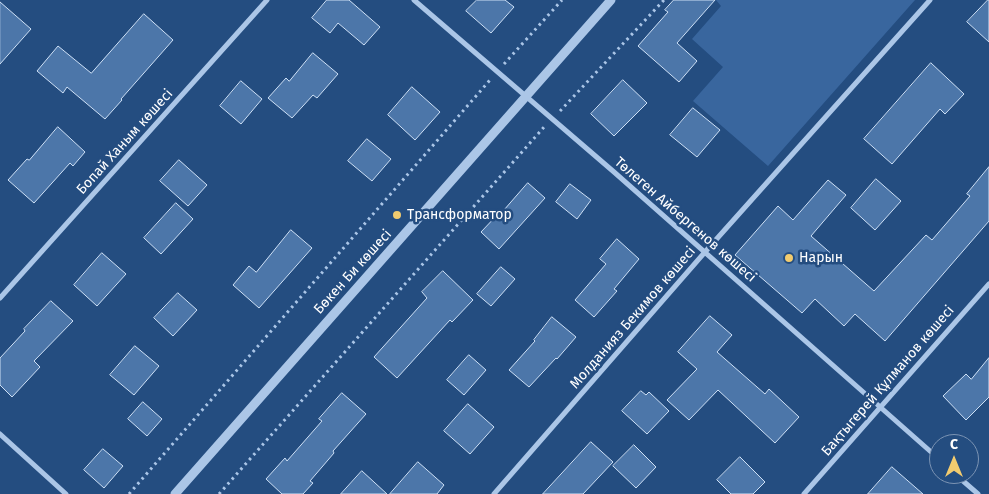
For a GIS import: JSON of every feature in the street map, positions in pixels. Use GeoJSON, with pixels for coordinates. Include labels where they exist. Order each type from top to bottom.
{"type":"FeatureCollection","features":[{"type":"Feature","properties":{"kind":"street","name":"Бопай Ханым көшесі"},"geometry":{"type":"LineString","coordinates":[[0,298],[267,0]]}},
{"type":"Feature","properties":{"kind":"street","name":"Төлеген Айбергенов көшесі"},"geometry":{"type":"LineString","coordinates":[[414,0],[705,252],[929,450]]}},
{"type":"Feature","properties":{"kind":"street","name":"Бөкен Би көшесі"},"geometry":{"type":"LineString","coordinates":[[175,494],[611,0]]}},
{"type":"Feature","properties":{"kind":"street","name":"Молданияз Бекимов көшесі"},"geometry":{"type":"LineString","coordinates":[[494,494],[705,252],[930,0]]}},
{"type":"Feature","properties":{"kind":"street","name":"Бақтыгерей Құлманов көшесі"},"geometry":{"type":"LineString","coordinates":[[804,494],[989,284]]}},
{"type":"Feature","properties":{"kind":"street"},"geometry":{"type":"LineString","coordinates":[[0,434],[66,494]]}},
{"type":"Feature","properties":{"kind":"street"},"geometry":{"type":"LineString","coordinates":[[967,484],[978,494]]}},
{"type":"Feature","properties":{"kind":"path"},"geometry":{"type":"LineString","coordinates":[[129,494],[562,0]]}},
{"type":"Feature","properties":{"kind":"path"},"geometry":{"type":"LineString","coordinates":[[218,494],[552,119],[664,0]]}},
{"type":"Feature","properties":{"kind":"shaded area"},"geometry":{"type":"Polygon","coordinates":[[[716,0],[915,0],[768,166],[693,101],[723,67],[692,39],[721,6],[716,0]]]}},
{"type":"Feature","properties":{"kind":"building"},"geometry":{"type":"Polygon","coordinates":[[[327,0],[349,0],[380,27],[364,45],[338,23],[330,33],[312,18],[327,0]]]}},
{"type":"Feature","properties":{"kind":"building"},"geometry":{"type":"Polygon","coordinates":[[[477,0],[505,0],[514,7],[491,33],[466,11],[477,0]]]}},
{"type":"Feature","properties":{"kind":"building"},"geometry":{"type":"Polygon","coordinates":[[[674,0],[715,0],[677,43],[697,61],[679,82],[638,46],[668,12],[665,10],[674,0]]]}},
{"type":"Feature","properties":{"kind":"building"},"geometry":{"type":"Polygon","coordinates":[[[989,0],[989,42],[967,22],[989,0]]]}},
{"type":"Feature","properties":{"kind":"building"},"geometry":{"type":"Polygon","coordinates":[[[0,2],[31,29],[0,64],[0,2]]]}},
{"type":"Feature","properties":{"kind":"building"},"geometry":{"type":"Polygon","coordinates":[[[144,14],[173,40],[105,119],[67,87],[63,93],[37,71],[58,46],[91,73],[144,14]]]}},
{"type":"Feature","properties":{"kind":"building"},"geometry":{"type":"Polygon","coordinates":[[[313,53],[338,74],[317,98],[313,95],[292,118],[268,98],[286,78],[289,81],[313,53]]]}},
{"type":"Feature","properties":{"kind":"building"},"geometry":{"type":"Polygon","coordinates":[[[931,63],[964,94],[945,114],[940,109],[892,164],[864,139],[931,63]]]}},
{"type":"Feature","properties":{"kind":"building"},"geometry":{"type":"Polygon","coordinates":[[[623,80],[647,103],[614,136],[591,114],[623,80]]]}},
{"type":"Feature","properties":{"kind":"building"},"geometry":{"type":"Polygon","coordinates":[[[241,81],[262,99],[241,124],[220,106],[241,81]]]}},
{"type":"Feature","properties":{"kind":"building"},"geometry":{"type":"Polygon","coordinates":[[[412,87],[440,112],[415,140],[388,115],[412,87]]]}},
{"type":"Feature","properties":{"kind":"building"},"geometry":{"type":"Polygon","coordinates":[[[693,108],[720,130],[697,157],[670,135],[693,108]]]}},
{"type":"Feature","properties":{"kind":"building"},"geometry":{"type":"Polygon","coordinates":[[[58,127],[85,152],[73,166],[70,163],[34,203],[8,180],[27,159],[29,160],[58,127]]]}},
{"type":"Feature","properties":{"kind":"building"},"geometry":{"type":"Polygon","coordinates":[[[367,139],[391,159],[372,181],[348,161],[367,139]]]}},
{"type":"Feature","properties":{"kind":"building"},"geometry":{"type":"Polygon","coordinates":[[[179,160],[207,185],[188,206],[160,181],[179,160]]]}},
{"type":"Feature","properties":{"kind":"building"},"geometry":{"type":"Polygon","coordinates":[[[989,167],[989,221],[885,341],[855,314],[844,326],[815,299],[802,313],[735,255],[778,206],[793,220],[828,180],[846,195],[811,236],[874,291],[926,235],[932,240],[970,196],[967,194],[989,167]]]}},
{"type":"Feature","properties":{"kind":"building"},"geometry":{"type":"Polygon","coordinates":[[[876,179],[901,201],[875,230],[851,208],[876,179]]]}},
{"type":"Feature","properties":{"kind":"building"},"geometry":{"type":"Polygon","coordinates":[[[528,183],[545,198],[499,249],[481,232],[528,183]]]}},
{"type":"Feature","properties":{"kind":"building"},"geometry":{"type":"Polygon","coordinates":[[[570,184],[591,200],[577,219],[556,202],[570,184]]]}},
{"type":"Feature","properties":{"kind":"building"},"geometry":{"type":"Polygon","coordinates":[[[176,203],[193,219],[161,254],[144,238],[176,203]]]}},
{"type":"Feature","properties":{"kind":"building"},"geometry":{"type":"Polygon","coordinates":[[[291,230],[312,248],[259,308],[233,285],[249,266],[256,272],[291,230]]]}},
{"type":"Feature","properties":{"kind":"building"},"geometry":{"type":"Polygon","coordinates":[[[617,239],[639,259],[614,289],[617,291],[594,317],[575,300],[606,264],[600,259],[617,239]]]}},
{"type":"Feature","properties":{"kind":"building"},"geometry":{"type":"Polygon","coordinates":[[[102,253],[126,274],[97,306],[74,285],[102,253]]]}},
{"type":"Feature","properties":{"kind":"building"},"geometry":{"type":"Polygon","coordinates":[[[501,267],[515,279],[491,306],[477,294],[501,267]]]}},
{"type":"Feature","properties":{"kind":"building"},"geometry":{"type":"Polygon","coordinates":[[[443,271],[473,300],[452,322],[450,320],[397,378],[374,357],[427,298],[422,292],[443,271]]]}},
{"type":"Feature","properties":{"kind":"building"},"geometry":{"type":"Polygon","coordinates":[[[178,293],[197,310],[173,336],[154,318],[178,293]]]}},
{"type":"Feature","properties":{"kind":"building"},"geometry":{"type":"Polygon","coordinates":[[[51,301],[73,321],[34,361],[40,367],[12,397],[0,385],[0,358],[51,301]]]}},
{"type":"Feature","properties":{"kind":"building"},"geometry":{"type":"Polygon","coordinates":[[[710,316],[732,335],[717,352],[765,394],[769,389],[799,417],[775,443],[718,390],[689,420],[667,400],[697,369],[678,352],[710,316]]]}},
{"type":"Feature","properties":{"kind":"building"},"geometry":{"type":"Polygon","coordinates":[[[552,317],[576,337],[529,387],[509,370],[535,341],[552,317]]]}},
{"type":"Feature","properties":{"kind":"building"},"geometry":{"type":"Polygon","coordinates":[[[135,346],[159,366],[134,395],[110,375],[135,346]]]}},
{"type":"Feature","properties":{"kind":"building"},"geometry":{"type":"Polygon","coordinates":[[[469,355],[486,370],[464,395],[447,380],[469,355]]]}},
{"type":"Feature","properties":{"kind":"building"},"geometry":{"type":"Polygon","coordinates":[[[989,358],[989,397],[966,420],[943,396],[966,374],[971,379],[989,358]]]}},
{"type":"Feature","properties":{"kind":"building"},"geometry":{"type":"Polygon","coordinates":[[[641,391],[646,395],[649,392],[669,411],[647,434],[622,411],[641,391]]]}},
{"type":"Feature","properties":{"kind":"building"},"geometry":{"type":"Polygon","coordinates":[[[342,393],[366,414],[333,451],[334,453],[310,481],[313,483],[303,494],[282,494],[266,479],[285,458],[287,461],[322,421],[319,419],[342,393]]]}},
{"type":"Feature","properties":{"kind":"building"},"geometry":{"type":"Polygon","coordinates":[[[143,402],[162,419],[147,436],[128,419],[143,402]]]}},
{"type":"Feature","properties":{"kind":"building"},"geometry":{"type":"Polygon","coordinates":[[[468,404],[494,427],[470,454],[444,431],[468,404]]]}},
{"type":"Feature","properties":{"kind":"building"},"geometry":{"type":"Polygon","coordinates":[[[591,442],[613,462],[583,494],[543,494],[591,442]]]}},
{"type":"Feature","properties":{"kind":"building"},"geometry":{"type":"Polygon","coordinates":[[[634,445],[656,467],[636,488],[613,466],[634,445]]]}},
{"type":"Feature","properties":{"kind":"building"},"geometry":{"type":"Polygon","coordinates":[[[103,449],[123,466],[104,488],[84,470],[103,449]]]}},
{"type":"Feature","properties":{"kind":"building"},"geometry":{"type":"Polygon","coordinates":[[[740,457],[765,482],[753,494],[731,494],[717,480],[740,457]]]}},
{"type":"Feature","properties":{"kind":"building"},"geometry":{"type":"Polygon","coordinates":[[[418,462],[444,485],[437,494],[390,494],[418,462]]]}},
{"type":"Feature","properties":{"kind":"building"},"geometry":{"type":"Polygon","coordinates":[[[892,467],[923,494],[868,494],[892,467]]]}},
{"type":"Feature","properties":{"kind":"building"},"geometry":{"type":"Polygon","coordinates":[[[362,471],[387,494],[341,494],[362,471]]]}},
{"type":"Feature","properties":{"kind":"place","name":"Трансформатор"},"geometry":{"type":"Point","coordinates":[397,215]}},
{"type":"Feature","properties":{"kind":"place","name":"Нарын"},"geometry":{"type":"Point","coordinates":[789,258]}}]}
